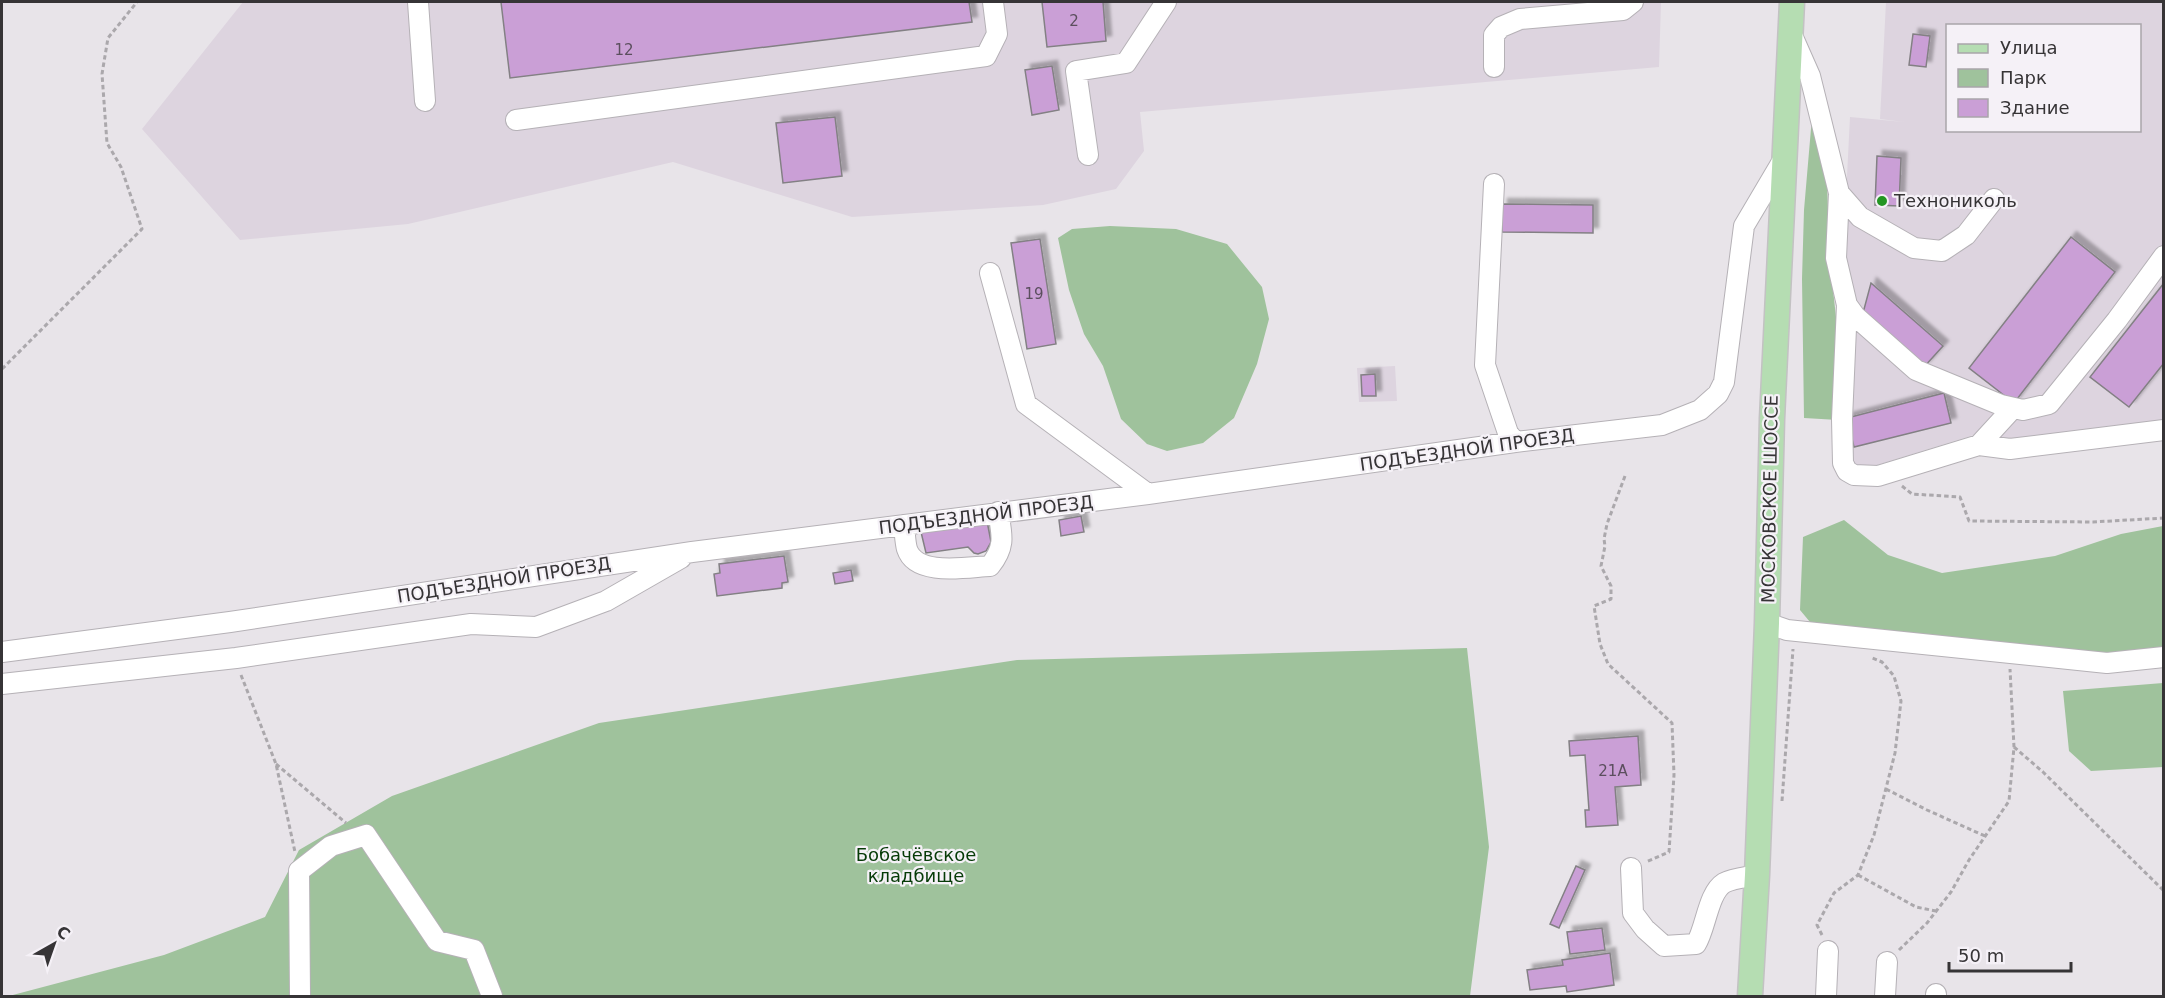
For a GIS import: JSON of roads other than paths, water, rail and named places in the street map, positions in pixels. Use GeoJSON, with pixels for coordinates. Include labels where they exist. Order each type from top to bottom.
{"type":"FeatureCollection","features":[{"type":"Feature","properties":{"kind":"main road","name":"МОСКОВСКОЕ ШОССЕ"},"geometry":{"type":"LineString","coordinates":[[1750,996],[1767,623],[1772,419],[1792,2]]}},
{"type":"Feature","properties":{"kind":"street"},"geometry":{"type":"LineString","coordinates":[[417,2],[425,101]]}},
{"type":"Feature","properties":{"kind":"street"},"geometry":{"type":"LineString","coordinates":[[516,120],[986,56],[997,34],[993,2]]}},
{"type":"Feature","properties":{"kind":"street"},"geometry":{"type":"LineString","coordinates":[[1088,155],[1076,70],[1126,63],[1166,2]]}},
{"type":"Feature","properties":{"kind":"street"},"geometry":{"type":"LineString","coordinates":[[1494,68],[1494,35],[1501,27],[1520,19],[1623,10],[1633,2]]}},
{"type":"Feature","properties":{"kind":"street"},"geometry":{"type":"LineString","coordinates":[[1791,33],[1810,76],[1839,193],[1836,258],[1847,304],[1842,419],[1843,463],[1847,471],[1854,475],[1878,476],[1979,445],[2010,449],[2163,430]]}},
{"type":"Feature","properties":{"kind":"street","name":"ПОДЪЕЗДНОЙ ПРОЕЗД"},"geometry":{"type":"LineString","coordinates":[[2,652],[230,622],[692,552],[1148,494],[1515,442],[1662,424],[1700,410],[1718,394],[1724,382],[1744,226],[1783,160]]}},
{"type":"Feature","properties":{"kind":"street"},"geometry":{"type":"LineString","coordinates":[[1494,184],[1485,366],[1508,433],[1515,442]]}},
{"type":"Feature","properties":{"kind":"street"},"geometry":{"type":"LineString","coordinates":[[1839,193],[1860,217],[1886,234],[1914,248],[1942,251],[1966,235],[1994,199]]}},
{"type":"Feature","properties":{"kind":"street"},"geometry":{"type":"LineString","coordinates":[[1847,304],[1855,316],[1916,370],[2001,405],[2023,410],[2049,404],[2117,320],[2163,256]]}},
{"type":"Feature","properties":{"kind":"street"},"geometry":{"type":"LineString","coordinates":[[990,273],[1026,404],[1148,494]]}},
{"type":"Feature","properties":{"kind":"street"},"geometry":{"type":"LineString","coordinates":[[1979,445],[2013,408]]}},
{"type":"Feature","properties":{"kind":"street"},"geometry":{"type":"LineString","coordinates":[[904,525],[908,551],[917,563],[933,568],[990,566],[1003,542],[998,512]]}},
{"type":"Feature","properties":{"kind":"street"},"geometry":{"type":"LineString","coordinates":[[2,684],[236,658],[471,624],[536,627],[606,601],[692,552]]}},
{"type":"Feature","properties":{"kind":"street"},"geometry":{"type":"LineString","coordinates":[[1767,623],[1787,630],[2107,663],[2163,657]]}},
{"type":"Feature","properties":{"kind":"street"},"geometry":{"type":"LineString","coordinates":[[300,996],[299,871],[330,846],[366,835],[437,940],[474,950],[492,996]]}},
{"type":"Feature","properties":{"kind":"street"},"geometry":{"type":"LineString","coordinates":[[1631,868],[1633,913],[1645,929],[1664,946],[1696,944],[1702,935],[1713,895],[1724,883],[1757,874]]}},
{"type":"Feature","properties":{"kind":"street"},"geometry":{"type":"LineString","coordinates":[[1826,996],[1828,951]]}},
{"type":"Feature","properties":{"kind":"street"},"geometry":{"type":"LineString","coordinates":[[1885,996],[1887,962]]}},
{"type":"Feature","properties":{"kind":"place","name":"Технониколь"},"geometry":{"type":"Point","coordinates":[1882,201]}},
{"type":"Feature","properties":{"kind":"park label","name":"Бобачёвское кладбище"},"geometry":{"type":"Point","coordinates":[916,865]}}]}
